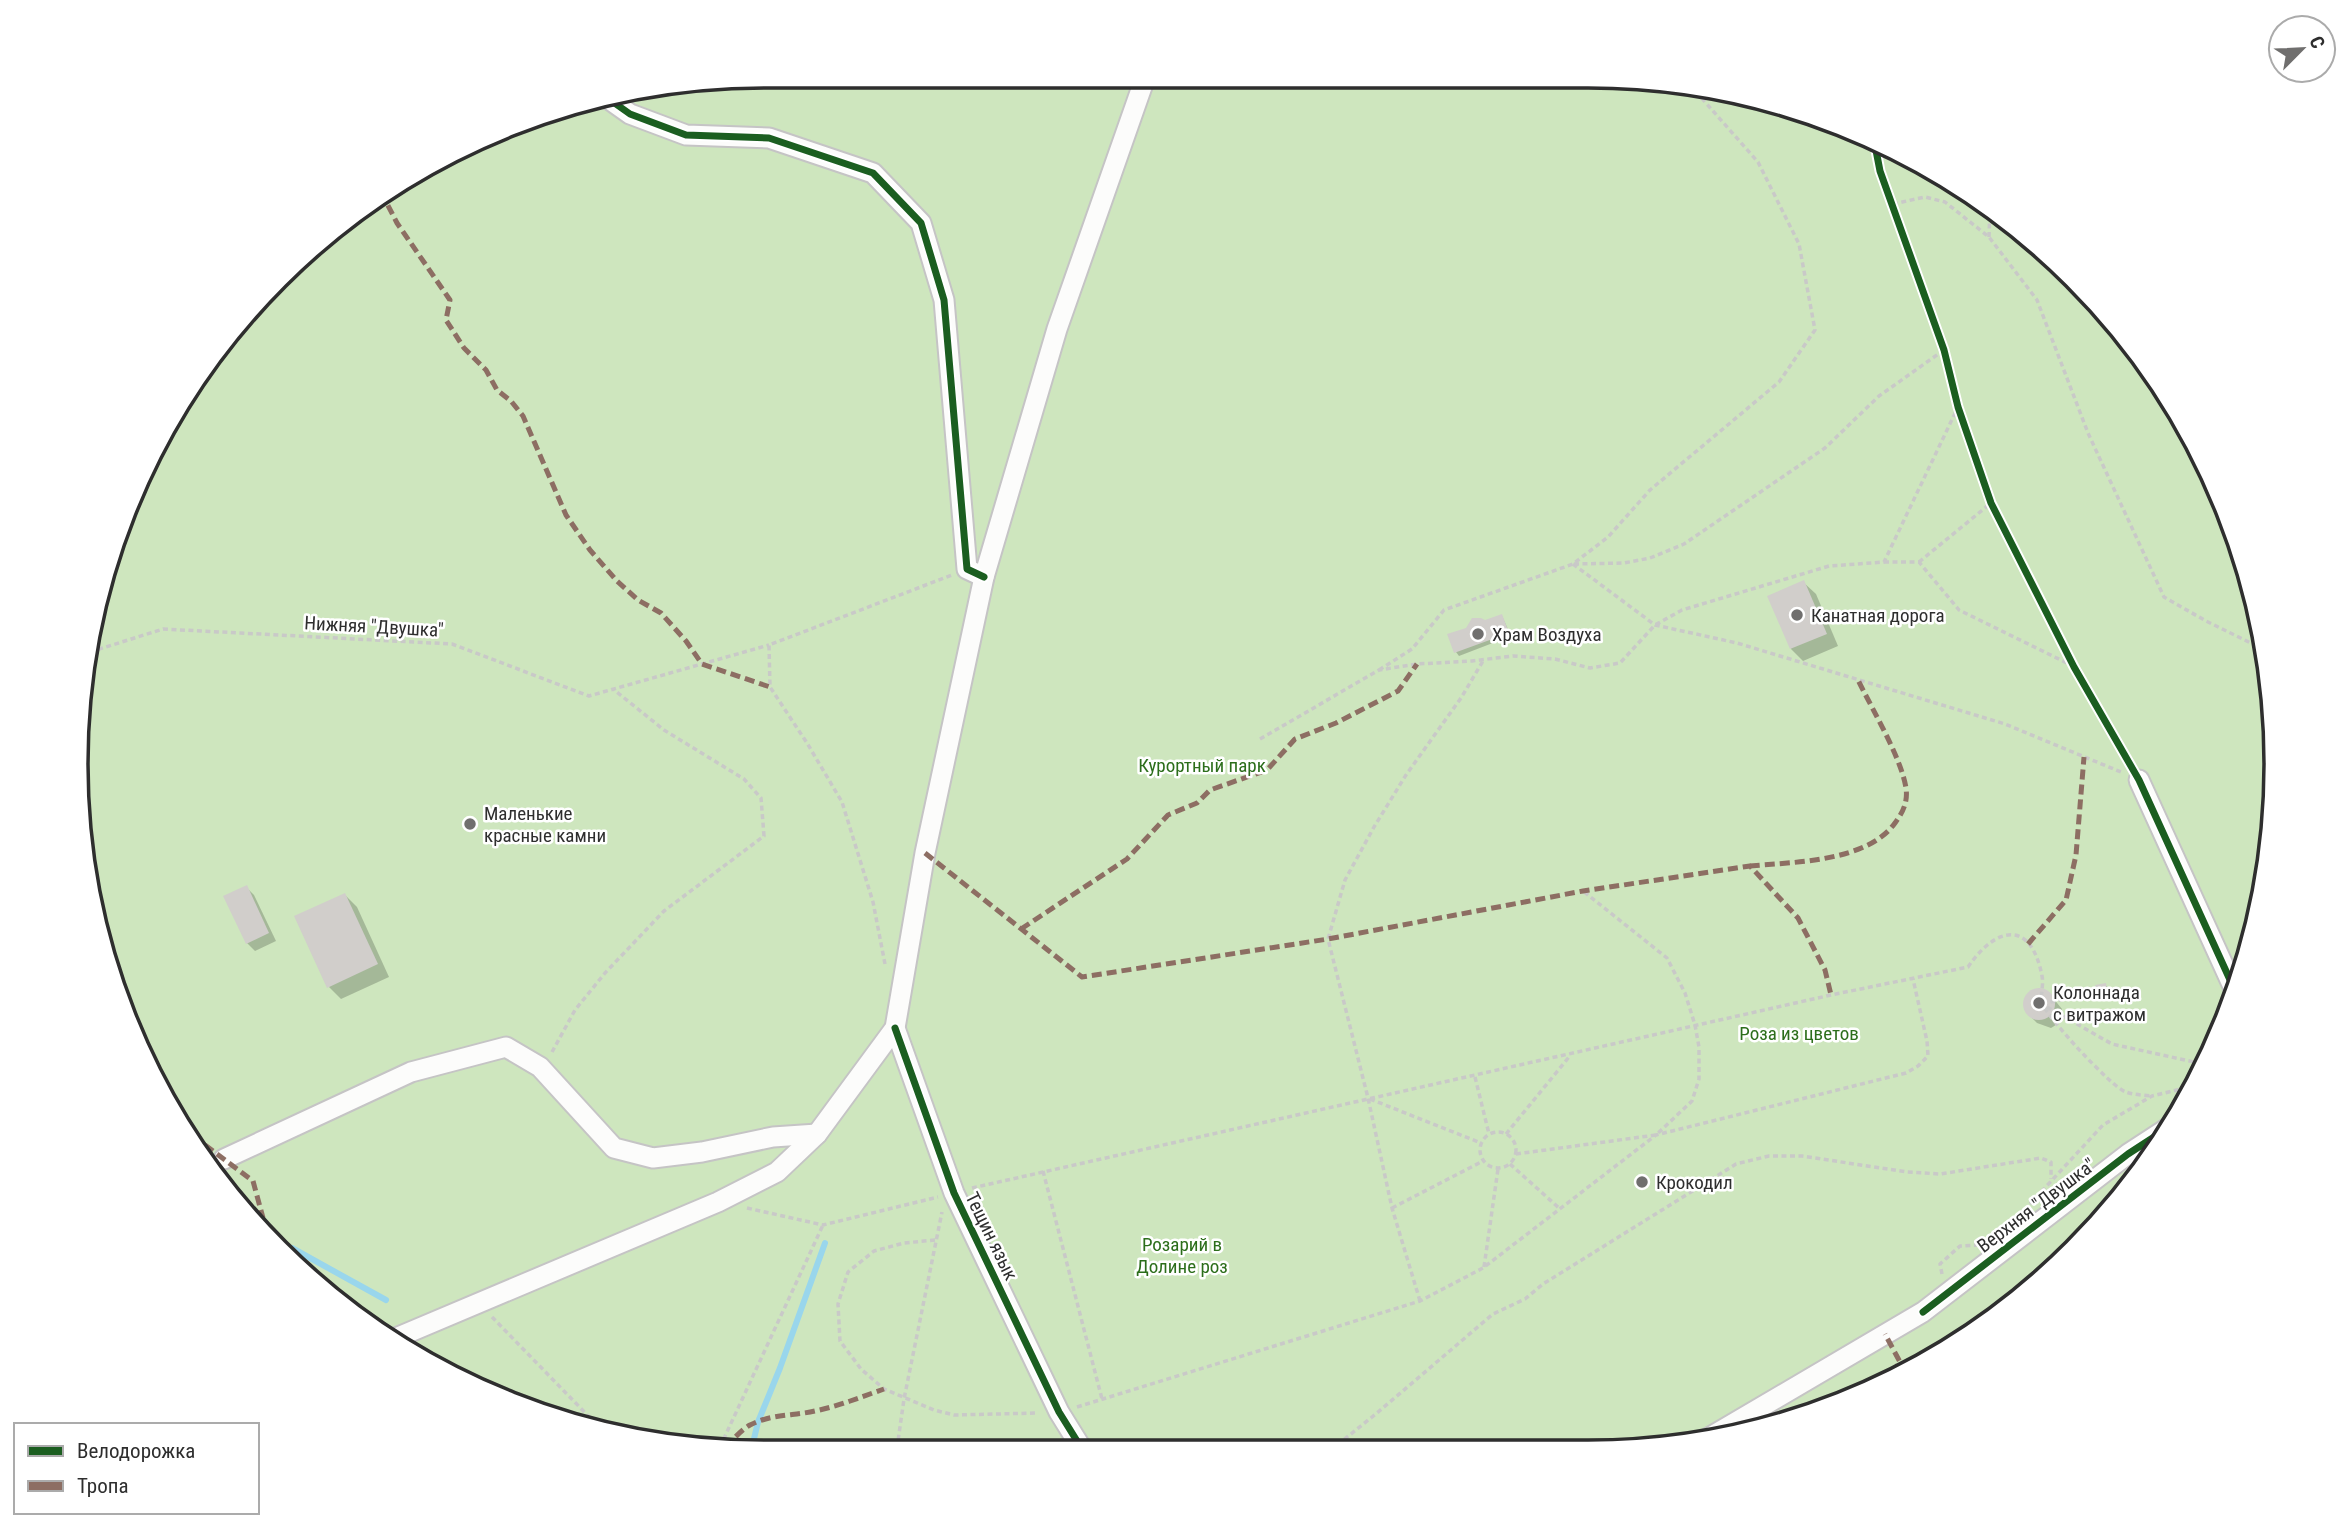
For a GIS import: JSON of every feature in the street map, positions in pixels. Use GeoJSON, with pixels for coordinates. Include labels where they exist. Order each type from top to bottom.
{"type":"FeatureCollection","features":[{"type":"Feature","properties":{"kind":"lane"},"geometry":{"type":"LineString","coordinates":[[403,1335],[718,1202],[777,1172],[817,1134],[895,1028],[975,573],[1142,88]]}},
{"type":"Feature","properties":{"kind":"lane"},"geometry":{"type":"LineString","coordinates":[[616,104],[630,114],[686,135],[769,138],[873,173],[921,223],[944,300],[975,573]]}},
{"type":"Feature","properties":{"kind":"lane"},"geometry":{"type":"LineString","coordinates":[[2139,780],[2229,978]]}},
{"type":"Feature","properties":{"kind":"lane","name":"Тещин язык"},"geometry":{"type":"LineString","coordinates":[[895,1028],[954,1193],[1059,1412],[1076,1440]]}},
{"type":"Feature","properties":{"kind":"lane"},"geometry":{"type":"LineString","coordinates":[[224,1159],[411,1072],[506,1046],[540,1068],[614,1148],[653,1158],[702,1152],[773,1137],[817,1134]]}},
{"type":"Feature","properties":{"kind":"lane","name":"Верхняя \"Двушка\""},"geometry":{"type":"LineString","coordinates":[[1731,1425],[1923,1312],[2149,1141]]}},
{"type":"Feature","properties":{"kind":"path"},"geometry":{"type":"LineString","coordinates":[[1260,739],[1412,649],[1444,610],[1573,564],[1608,537],[1650,489],[1779,382],[1815,330],[1799,244],[1758,162],[1701,97]]}},
{"type":"Feature","properties":{"kind":"path"},"geometry":{"type":"LineString","coordinates":[[1876,153],[1880,171],[1944,350],[1958,407],[1991,503],[2074,667],[2139,780]]}},
{"type":"Feature","properties":{"kind":"path"},"geometry":{"type":"LineString","coordinates":[[1892,204],[1925,197],[1945,202],[1989,237],[2037,300],[2088,433],[2164,597],[2253,644]]}},
{"type":"Feature","properties":{"kind":"path"},"geometry":{"type":"LineString","coordinates":[[1989,237],[1990,220]]}},
{"type":"Feature","properties":{"kind":"path"},"geometry":{"type":"LineString","coordinates":[[1573,564],[1624,563],[1650,558],[1684,544],[1825,448],[1879,396],[1944,350]]}},
{"type":"Feature","properties":{"kind":"path"},"geometry":{"type":"LineString","coordinates":[[1884,562],[1958,407]]}},
{"type":"Feature","properties":{"kind":"path"},"geometry":{"type":"LineString","coordinates":[[1379,670],[1417,664],[1523,657],[1555,659],[1590,668],[1620,663],[1655,625],[1682,610],[1829,566],[1919,562],[1991,503]]}},
{"type":"Feature","properties":{"kind":"path"},"geometry":{"type":"LineString","coordinates":[[1919,562],[1959,610],[2074,667]]}},
{"type":"Feature","properties":{"kind":"path"},"geometry":{"type":"LineString","coordinates":[[1573,564],[1655,625],[1738,643],[2005,724],[2139,780]]}},
{"type":"Feature","properties":{"kind":"path"},"geometry":{"type":"LineString","coordinates":[[769,645],[770,687],[842,802],[873,902],[886,967]]}},
{"type":"Feature","properties":{"kind":"path"},"geometry":{"type":"LineString","coordinates":[[1420,1301],[1392,1208],[1368,1098],[1328,939],[1345,880],[1374,827],[1406,775],[1461,698],[1483,660]]}},
{"type":"Feature","properties":{"kind":"path"},"geometry":{"type":"LineString","coordinates":[[547,1076],[553,1047],[575,1010],[605,973],[664,911],[764,836],[761,798],[744,779],[664,730],[613,689]]}},
{"type":"Feature","properties":{"kind":"path"},"geometry":{"type":"LineString","coordinates":[[935,1240],[904,1243],[874,1251],[848,1272],[838,1304],[840,1341],[861,1369],[884,1389],[904,1399],[954,1415],[1059,1412],[1420,1301],[1483,1268],[1656,1135],[1692,1101],[1699,1079],[1699,1047],[1695,1026],[1685,993],[1667,958],[1583,891]]}},
{"type":"Feature","properties":{"kind":"path"},"geometry":{"type":"LineString","coordinates":[[718,1202],[823,1225],[1043,1171],[1968,967],[1990,940],[2005,934],[2018,936],[2028,944],[2036,957],[2043,983],[2042,1004],[2082,1053],[2113,1085],[2126,1093],[2152,1096]]}},
{"type":"Feature","properties":{"kind":"path"},"geometry":{"type":"LineString","coordinates":[[1516,1154],[1656,1135],[1906,1073],[1928,1056],[1913,979]]}},
{"type":"Feature","properties":{"kind":"path"},"geometry":{"type":"LineString","coordinates":[[2042,1004],[2100,991]]}},
{"type":"Feature","properties":{"kind":"path"},"geometry":{"type":"LineString","coordinates":[[2042,1004],[2112,1044],[2194,1062]]}},
{"type":"Feature","properties":{"kind":"path"},"geometry":{"type":"LineString","coordinates":[[1506,1134],[1570,1055]]}},
{"type":"Feature","properties":{"kind":"path"},"geometry":{"type":"LineString","coordinates":[[1475,1077],[1489,1134]]}},
{"type":"Feature","properties":{"kind":"path"},"geometry":{"type":"LineString","coordinates":[[2027,1207],[2103,1125],[2152,1096],[2180,1089]]}},
{"type":"Feature","properties":{"kind":"path"},"geometry":{"type":"LineString","coordinates":[[1368,1098],[1481,1143]]}},
{"type":"Feature","properties":{"kind":"path"},"geometry":{"type":"LineString","coordinates":[[1489,1134],[1506,1134],[1515,1143],[1516,1154],[1510,1164],[1499,1169],[1493,1168],[1480,1156],[1481,1143],[1489,1134]]}},
{"type":"Feature","properties":{"kind":"path"},"geometry":{"type":"LineString","coordinates":[[1343,1440],[1493,1314],[1525,1299],[1543,1284],[1736,1164],[1769,1156],[1802,1156],[1907,1172],[1940,1174],[2041,1158],[2051,1162],[2051,1179]]}},
{"type":"Feature","properties":{"kind":"path"},"geometry":{"type":"LineString","coordinates":[[1392,1208],[1483,1161]]}},
{"type":"Feature","properties":{"kind":"path"},"geometry":{"type":"LineString","coordinates":[[1510,1164],[1559,1208]]}},
{"type":"Feature","properties":{"kind":"path"},"geometry":{"type":"LineString","coordinates":[[1483,1268],[1499,1169]]}},
{"type":"Feature","properties":{"kind":"path"},"geometry":{"type":"LineString","coordinates":[[1043,1171],[1102,1399]]}},
{"type":"Feature","properties":{"kind":"path"},"geometry":{"type":"LineString","coordinates":[[898,1440],[935,1240],[945,1202],[954,1193]]}},
{"type":"Feature","properties":{"kind":"path"},"geometry":{"type":"LineString","coordinates":[[724,1439],[823,1225]]}},
{"type":"Feature","properties":{"kind":"path"},"geometry":{"type":"LineString","coordinates":[[1946,1293],[1940,1264],[1959,1246],[1984,1244]]}},
{"type":"Feature","properties":{"kind":"path"},"geometry":{"type":"LineString","coordinates":[[480,1304],[589,1417]]}},
{"type":"Feature","properties":{"kind":"green space","name":"Курортный парк"},"geometry":{"type":"Polygon","coordinates":[[[764,88],[1587,88],[1675,93],[1762,111],[1846,139],[1925,178],[1999,227],[2033,255],[2096,318],[2124,352],[2173,426],[2194,465],[2228,547],[2251,632],[2258,676],[2264,764],[2262,808],[2251,896],[2240,939],[2228,981],[2194,1063],[2173,1102],[2124,1176],[2065,1242],[1999,1301],[1925,1350],[1886,1371],[1804,1405],[1762,1417],[1719,1428],[1631,1439],[764,1440],[676,1435],[589,1417],[505,1389],[426,1350],[352,1301],[286,1242],[227,1176],[178,1102],[157,1063],[123,981],[100,896],[89,808],[89,720],[93,676],[111,589],[139,505],[178,426],[227,352],[255,318],[318,255],[388,202],[465,157],[547,123],[632,100],[676,93],[764,88]]]}},
{"type":"Feature","properties":{"kind":"building","name":"Канатная дорога"},"geometry":{"type":"Polygon","coordinates":[[[1804,580],[1827,634],[1790,649],[1767,596],[1804,580]]]}},
{"type":"Feature","properties":{"kind":"building","name":"Храм Воздуха"},"geometry":{"type":"Polygon","coordinates":[[[1502,614],[1509,633],[1454,653],[1447,634],[1466,628],[1472,618],[1485,620],[1502,614]]]}},
{"type":"Feature","properties":{"kind":"building"},"geometry":{"type":"Polygon","coordinates":[[[247,885],[269,933],[246,944],[223,896],[247,885]]]}},
{"type":"Feature","properties":{"kind":"building"},"geometry":{"type":"Polygon","coordinates":[[[345,893],[378,964],[327,988],[294,916],[345,893]]]}},
{"type":"Feature","properties":{"kind":"building"},"geometry":{"type":"Polygon","coordinates":[[[2106,983],[2108,996],[2098,998],[2095,985],[2106,983]]]}},
{"type":"Feature","properties":{"kind":"building","name":"Колоннада с витражом"},"geometry":{"type":"Polygon","coordinates":[[[2039,988],[2051,992],[2055,1004],[2051,1016],[2039,1020],[2027,1016],[2023,1004],[2027,992],[2039,988]]]}},
{"type":"Feature","properties":{"kind":"waterway"},"geometry":{"type":"LineString","coordinates":[[754,1440],[825,1243]]}},
{"type":"Feature","properties":{"kind":"waterway"},"geometry":{"type":"LineString","coordinates":[[292,1248],[386,1300]]}},
{"type":"Feature","properties":{"kind":"marked path"},"geometry":{"type":"LineString","coordinates":[[387,203],[397,223],[450,300],[446,320],[464,348],[486,370],[497,390],[511,401],[523,416],[566,515],[590,550],[638,600],[661,613],[702,664],[770,687]]}},
{"type":"Feature","properties":{"kind":"marked path"},"geometry":{"type":"LineString","coordinates":[[1021,929],[1127,859],[1168,815],[1197,803],[1210,790],[1267,770],[1295,739],[1336,723],[1398,691],[1417,664]]}},
{"type":"Feature","properties":{"kind":"marked path"},"geometry":{"type":"LineString","coordinates":[[1750,866],[1808,861],[1848,853],[1883,836],[1900,815],[1906,798],[1903,776],[1858,680]]}},
{"type":"Feature","properties":{"kind":"marked path"},"geometry":{"type":"LineString","coordinates":[[2028,944],[2066,900],[2076,855],[2084,757]]}},
{"type":"Feature","properties":{"kind":"marked path"},"geometry":{"type":"LineString","coordinates":[[925,853],[1082,977],[1328,939],[1583,891],[1750,866],[1798,918],[1825,970],[1831,995]]}},
{"type":"Feature","properties":{"kind":"marked path"},"geometry":{"type":"LineString","coordinates":[[206,1146],[253,1181],[263,1218]]}},
{"type":"Feature","properties":{"kind":"marked path"},"geometry":{"type":"LineString","coordinates":[[1885,1334],[1900,1362],[1898,1364]]}},
{"type":"Feature","properties":{"kind":"marked path"},"geometry":{"type":"LineString","coordinates":[[733,1439],[758,1421],[824,1409],[884,1389]]}},
{"type":"Feature","properties":{"kind":"cycle path"},"geometry":{"type":"LineString","coordinates":[[616,104],[630,114],[686,135],[769,138],[873,173],[921,223],[944,300],[967,569],[984,577]]}},
{"type":"Feature","properties":{"kind":"cycle path"},"geometry":{"type":"LineString","coordinates":[[1876,153],[1880,171],[1944,350],[1958,407],[1991,503],[2074,667],[2139,780],[2229,978]]}},
{"type":"Feature","properties":{"kind":"cycle path"},"geometry":{"type":"LineString","coordinates":[[895,1028],[954,1193],[1059,1412],[1076,1440]]}},
{"type":"Feature","properties":{"kind":"cycle path"},"geometry":{"type":"LineString","coordinates":[[1923,1312],[2149,1141]]}},
{"type":"Feature","properties":{"kind":"place","name":"Канатная дорога"},"geometry":{"type":"Point","coordinates":[1797,615]}},
{"type":"Feature","properties":{"kind":"place","name":"Храм Воздуха"},"geometry":{"type":"Point","coordinates":[1478,634]}},
{"type":"Feature","properties":{"kind":"place","name":"Маленькие красные камни"},"geometry":{"type":"Point","coordinates":[470,824]}},
{"type":"Feature","properties":{"kind":"place","name":"Колоннада с витражом"},"geometry":{"type":"Point","coordinates":[2039,1003]}},
{"type":"Feature","properties":{"kind":"place","name":"Крокодил"},"geometry":{"type":"Point","coordinates":[1642,1182]}},
{"type":"Feature","properties":{"kind":"park label","name":"Роза из цветов"},"geometry":{"type":"Point","coordinates":[1799,1033]}},
{"type":"Feature","properties":{"kind":"park label","name":"Розарий в Долине роз"},"geometry":{"type":"Point","coordinates":[1182,1255]}}]}
